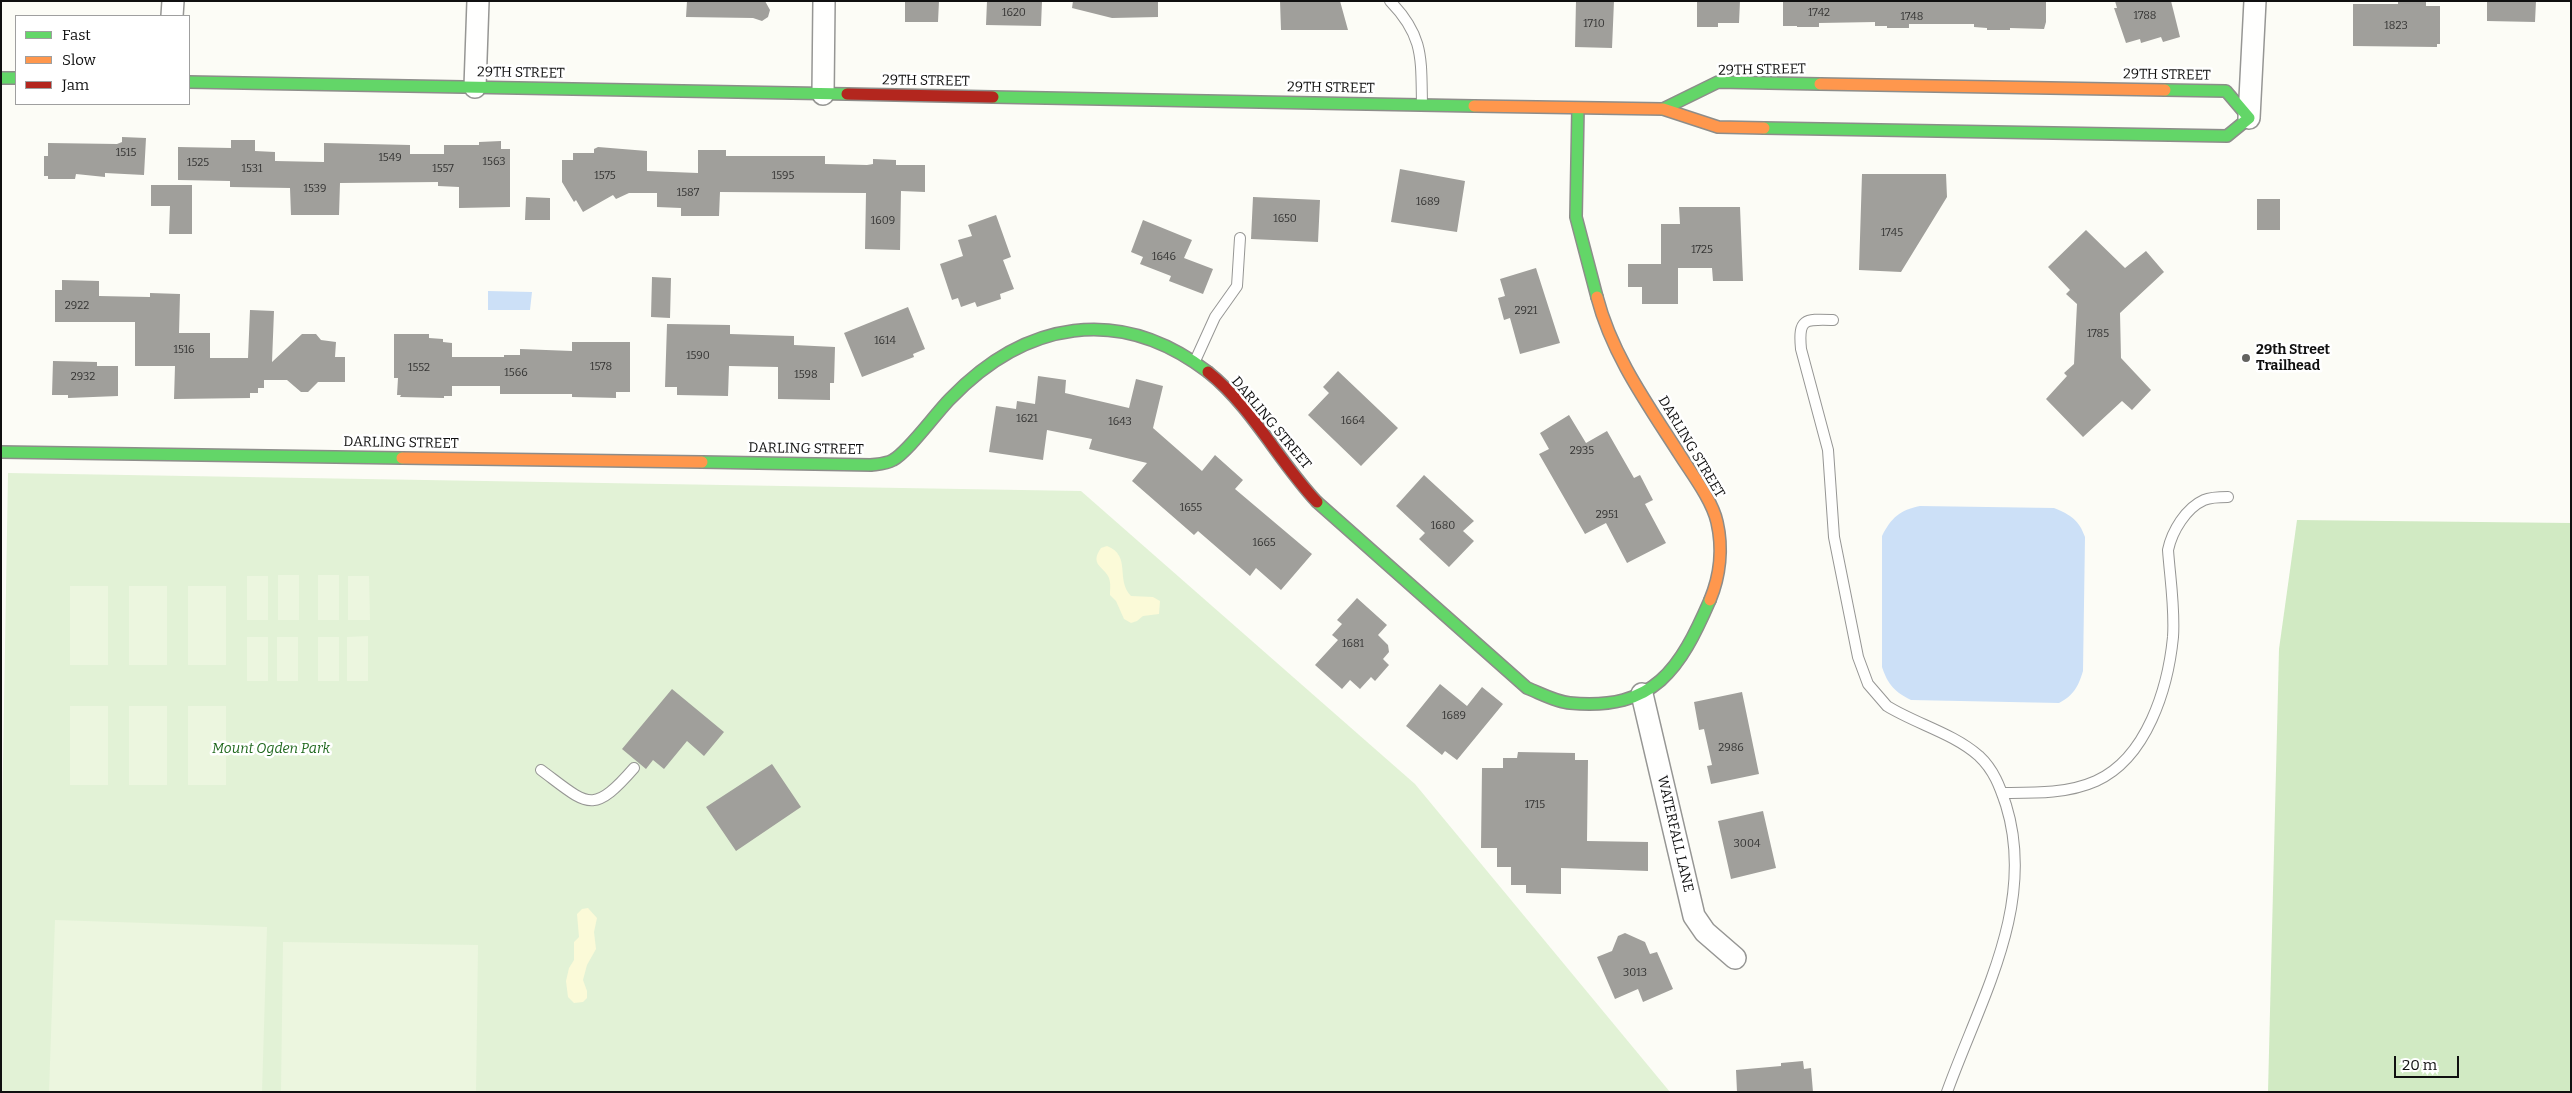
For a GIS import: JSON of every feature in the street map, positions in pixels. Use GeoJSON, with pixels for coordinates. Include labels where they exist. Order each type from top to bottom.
{"type":"FeatureCollection","features":[{"type":"Feature","properties":{"kind":"street"},"geometry":{"type":"LineString","coordinates":[[172,15],[173,1]]}},
{"type":"Feature","properties":{"kind":"street"},"geometry":{"type":"LineString","coordinates":[[476,87],[478,1]]}},
{"type":"Feature","properties":{"kind":"street"},"geometry":{"type":"LineString","coordinates":[[823,94],[824,1]]}},
{"type":"Feature","properties":{"kind":"street"},"geometry":{"type":"LineString","coordinates":[[2249,118],[2255,1]]}},
{"type":"Feature","properties":{"kind":"street"},"geometry":{"type":"LineString","coordinates":[[1,78],[15,78]]}},
{"type":"Feature","properties":{"kind":"street","name":"29TH STREET"},"geometry":{"type":"LineString","coordinates":[[190,82],[1663,110],[1718,127],[2227,136],[2249,118],[2226,91],[1728,82],[1718,82],[1663,110]]}},
{"type":"Feature","properties":{"kind":"street","name":"DARLING STREET"},"geometry":{"type":"LineString","coordinates":[[1,452],[870,465],[895,460],[956,391],[984,366],[1016,347],[1047,335],[1081,330],[1117,333],[1160,343],[1195,362],[1229,393],[1316,500],[1527,688],[1569,703],[1608,702],[1642,694],[1669,675],[1691,644],[1714,590],[1721,558],[1716,521],[1700,487],[1642,394],[1605,327],[1576,217],[1578,108]]}},
{"type":"Feature","properties":{"kind":"street","name":"WATERFALL LANE"},"geometry":{"type":"LineString","coordinates":[[1642,694],[1694,916],[1705,932],[1735,958]]}},
{"type":"Feature","properties":{"kind":"lane"},"geometry":{"type":"LineString","coordinates":[[1390,1],[1403,14],[1418,40],[1422,105]]}},
{"type":"Feature","properties":{"kind":"lane"},"geometry":{"type":"LineString","coordinates":[[1195,362],[1216,317],[1237,286],[1240,238]]}},
{"type":"Feature","properties":{"kind":"lane"},"geometry":{"type":"LineString","coordinates":[[1833,320],[1806,321],[1802,324],[1800,334],[1801,349],[1828,450],[1834,537],[1862,672],[1877,696],[1887,706],[1966,746],[1980,757],[1996,778],[2002,793],[2010,820],[2015,849],[2010,918],[2005,942],[1948,1092]]}},
{"type":"Feature","properties":{"kind":"lane"},"geometry":{"type":"LineString","coordinates":[[2002,793],[2034,793],[2078,787],[2106,776],[2131,753],[2144,735],[2159,698],[2168,664],[2174,609],[2168,550],[2169,542],[2180,523],[2197,504],[2211,498],[2228,497]]}},
{"type":"Feature","properties":{"kind":"lane"},"geometry":{"type":"LineString","coordinates":[[542,770],[579,798],[599,801],[612,793],[634,768]]}},
{"type":"Feature","properties":{"kind":"green space","name":"Mount Ogden Park"},"geometry":{"type":"Polygon","coordinates":[[[8,473],[1081,491],[1415,784],[1670,1092],[1,1092],[1,878],[8,473]]]}},
{"type":"Feature","properties":{"kind":"shaded area"},"geometry":{"type":"Polygon","coordinates":[[[2297,520],[2571,523],[2571,1092],[2268,1092],[2279,649],[2297,520]]]}},
{"type":"Feature","properties":{"kind":"shaded area"},"geometry":{"type":"Polygon","coordinates":[[[278,575],[299,575],[299,620],[278,620],[278,575]]]}},
{"type":"Feature","properties":{"kind":"shaded area"},"geometry":{"type":"Polygon","coordinates":[[[318,575],[339,575],[339,620],[318,620],[318,575]]]}},
{"type":"Feature","properties":{"kind":"shaded area"},"geometry":{"type":"Polygon","coordinates":[[[247,576],[268,576],[268,620],[247,620],[247,576]]]}},
{"type":"Feature","properties":{"kind":"shaded area"},"geometry":{"type":"Polygon","coordinates":[[[348,576],[369,576],[370,620],[348,620],[348,576]]]}},
{"type":"Feature","properties":{"kind":"shaded area"},"geometry":{"type":"Polygon","coordinates":[[[70,586],[108,586],[108,665],[70,665],[70,586]]]}},
{"type":"Feature","properties":{"kind":"shaded area"},"geometry":{"type":"Polygon","coordinates":[[[129,586],[167,586],[167,665],[129,665],[129,586]]]}},
{"type":"Feature","properties":{"kind":"shaded area"},"geometry":{"type":"Polygon","coordinates":[[[188,586],[226,586],[226,665],[188,665],[188,586]]]}},
{"type":"Feature","properties":{"kind":"shaded area"},"geometry":{"type":"Polygon","coordinates":[[[368,636],[368,681],[347,681],[347,637],[368,636]]]}},
{"type":"Feature","properties":{"kind":"shaded area"},"geometry":{"type":"Polygon","coordinates":[[[247,637],[268,637],[268,681],[247,681],[247,637]]]}},
{"type":"Feature","properties":{"kind":"shaded area"},"geometry":{"type":"Polygon","coordinates":[[[277,637],[298,637],[298,681],[277,681],[277,637]]]}},
{"type":"Feature","properties":{"kind":"shaded area"},"geometry":{"type":"Polygon","coordinates":[[[318,637],[339,637],[339,681],[318,681],[318,637]]]}},
{"type":"Feature","properties":{"kind":"shaded area"},"geometry":{"type":"Polygon","coordinates":[[[70,706],[108,706],[108,785],[70,785],[70,706]]]}},
{"type":"Feature","properties":{"kind":"shaded area"},"geometry":{"type":"Polygon","coordinates":[[[129,706],[167,706],[167,785],[129,785],[129,706]]]}},
{"type":"Feature","properties":{"kind":"shaded area"},"geometry":{"type":"Polygon","coordinates":[[[188,706],[226,706],[226,785],[188,785],[188,706]]]}},
{"type":"Feature","properties":{"kind":"shaded area"},"geometry":{"type":"Polygon","coordinates":[[[55,920],[267,927],[262,1092],[49,1092],[55,920]]]}},
{"type":"Feature","properties":{"kind":"shaded area"},"geometry":{"type":"Polygon","coordinates":[[[283,942],[478,945],[476,1092],[281,1092],[283,942]]]}},
{"type":"Feature","properties":{"kind":"sand"},"geometry":{"type":"Polygon","coordinates":[[[1107,546],[1115,550],[1119,556],[1126,589],[1131,596],[1153,597],[1160,601],[1159,614],[1143,616],[1131,623],[1124,619],[1116,601],[1110,595],[1109,578],[1096,558],[1101,548],[1107,546]]]}},
{"type":"Feature","properties":{"kind":"sand"},"geometry":{"type":"Polygon","coordinates":[[[588,908],[597,918],[594,932],[596,949],[587,965],[583,980],[587,991],[587,998],[583,1002],[574,1003],[568,997],[566,981],[569,968],[574,960],[574,942],[579,937],[577,914],[582,909],[588,908]]]}},
{"type":"Feature","properties":{"kind":"water"},"geometry":{"type":"Polygon","coordinates":[[[488,291],[532,292],[530,310],[488,310],[488,291]]]}},
{"type":"Feature","properties":{"kind":"water"},"geometry":{"type":"Polygon","coordinates":[[[1920,506],[2054,508],[2077,522],[2085,537],[2083,671],[2072,694],[2059,703],[1911,700],[1896,691],[1887,679],[1882,667],[1882,536],[1889,524],[1897,516],[1907,510],[1920,506]]]}},
{"type":"Feature","properties":{"kind":"building"},"geometry":{"type":"Polygon","coordinates":[[[687,1],[765,1],[770,10],[768,17],[762,21],[753,18],[686,17],[687,1]]]}},
{"type":"Feature","properties":{"kind":"building"},"geometry":{"type":"Polygon","coordinates":[[[905,1],[939,1],[938,22],[905,22],[905,1]]]}},
{"type":"Feature","properties":{"kind":"building"},"geometry":{"type":"Polygon","coordinates":[[[987,1],[1042,1],[1041,26],[986,25],[987,1]]]}},
{"type":"Feature","properties":{"kind":"building"},"geometry":{"type":"Polygon","coordinates":[[[1073,1],[1158,1],[1158,17],[1112,18],[1072,8],[1073,1]]]}},
{"type":"Feature","properties":{"kind":"building"},"geometry":{"type":"Polygon","coordinates":[[[1280,1],[1340,1],[1348,30],[1281,30],[1280,1]]]}},
{"type":"Feature","properties":{"kind":"building"},"geometry":{"type":"Polygon","coordinates":[[[1576,1],[1614,1],[1612,48],[1575,47],[1576,1]]]}},
{"type":"Feature","properties":{"kind":"building"},"geometry":{"type":"Polygon","coordinates":[[[1697,1],[1740,1],[1739,23],[1718,23],[1718,27],[1697,27],[1697,1]]]}},
{"type":"Feature","properties":{"kind":"building"},"geometry":{"type":"Polygon","coordinates":[[[1783,1],[2046,1],[2046,22],[2044,29],[2010,28],[2010,30],[1987,30],[1987,28],[1974,27],[1974,24],[1909,24],[1909,28],[1887,28],[1887,26],[1875,26],[1875,22],[1819,23],[1819,27],[1783,26],[1783,1]]]}},
{"type":"Feature","properties":{"kind":"building"},"geometry":{"type":"Polygon","coordinates":[[[2115,1],[2171,1],[2180,37],[2163,42],[2161,37],[2141,43],[2140,39],[2126,43],[2114,8],[2117,8],[2115,1]]]}},
{"type":"Feature","properties":{"kind":"building"},"geometry":{"type":"Polygon","coordinates":[[[2398,1],[2426,1],[2426,6],[2440,6],[2440,44],[2437,44],[2437,47],[2353,46],[2353,4],[2398,4],[2398,1]]]}},
{"type":"Feature","properties":{"kind":"building"},"geometry":{"type":"Polygon","coordinates":[[[2487,1],[2536,1],[2535,22],[2487,21],[2487,1]]]}},
{"type":"Feature","properties":{"kind":"building"},"geometry":{"type":"Polygon","coordinates":[[[122,137],[146,138],[144,175],[105,173],[105,177],[76,174],[75,179],[48,179],[48,176],[44,176],[44,156],[48,156],[48,143],[117,144],[122,142],[122,137]]]}},
{"type":"Feature","properties":{"kind":"building"},"geometry":{"type":"Polygon","coordinates":[[[231,140],[255,140],[255,151],[275,152],[275,161],[324,162],[324,143],[410,145],[410,154],[444,154],[444,145],[479,145],[479,142],[501,141],[501,149],[510,149],[510,207],[459,208],[459,187],[438,186],[438,182],[340,183],[339,215],[291,215],[290,188],[230,187],[230,181],[178,180],[178,147],[231,148],[231,140]]]}},
{"type":"Feature","properties":{"kind":"building"},"geometry":{"type":"Polygon","coordinates":[[[598,147],[647,151],[647,171],[698,173],[698,150],[726,150],[726,156],[825,156],[825,164],[867,165],[873,164],[873,159],[896,160],[896,165],[925,165],[925,192],[901,191],[900,250],[865,249],[866,193],[720,192],[719,216],[681,216],[681,208],[657,207],[657,193],[629,193],[616,199],[613,195],[583,212],[576,200],[574,202],[562,182],[562,160],[573,160],[573,153],[594,153],[594,149],[598,147]]]}},
{"type":"Feature","properties":{"kind":"building"},"geometry":{"type":"Polygon","coordinates":[[[1400,169],[1465,181],[1457,232],[1391,222],[1400,169]]]}},
{"type":"Feature","properties":{"kind":"building"},"geometry":{"type":"Polygon","coordinates":[[[1862,174],[1946,174],[1947,197],[1901,272],[1859,270],[1862,174]]]}},
{"type":"Feature","properties":{"kind":"building"},"geometry":{"type":"Polygon","coordinates":[[[151,185],[192,185],[192,234],[169,234],[170,206],[151,206],[151,185]]]}},
{"type":"Feature","properties":{"kind":"building"},"geometry":{"type":"Polygon","coordinates":[[[526,197],[550,198],[550,220],[525,220],[526,197]]]}},
{"type":"Feature","properties":{"kind":"building"},"geometry":{"type":"Polygon","coordinates":[[[1253,197],[1320,200],[1318,242],[1251,239],[1253,197]]]}},
{"type":"Feature","properties":{"kind":"building"},"geometry":{"type":"Polygon","coordinates":[[[2257,199],[2280,199],[2280,230],[2257,230],[2257,199]]]}},
{"type":"Feature","properties":{"kind":"building"},"geometry":{"type":"Polygon","coordinates":[[[1679,207],[1740,207],[1743,281],[1713,281],[1712,268],[1678,268],[1678,304],[1642,304],[1642,287],[1628,287],[1628,264],[1661,264],[1661,224],[1680,224],[1679,207]]]}},
{"type":"Feature","properties":{"kind":"building"},"geometry":{"type":"Polygon","coordinates":[[[996,215],[1011,257],[1003,260],[1014,289],[1000,294],[1001,299],[977,307],[975,302],[961,307],[958,298],[952,300],[940,264],[963,256],[958,240],[972,236],[968,225],[996,215]]]}},
{"type":"Feature","properties":{"kind":"building"},"geometry":{"type":"Polygon","coordinates":[[[1143,220],[1192,240],[1184,258],[1213,269],[1203,294],[1169,281],[1171,276],[1140,264],[1143,257],[1131,252],[1143,220]]]}},
{"type":"Feature","properties":{"kind":"building"},"geometry":{"type":"Polygon","coordinates":[[[2086,230],[2125,268],[2146,251],[2164,272],[2120,313],[2121,358],[2151,390],[2132,410],[2122,401],[2083,437],[2046,399],[2067,376],[2064,373],[2074,364],[2077,304],[2066,294],[2070,290],[2048,267],[2086,230]]]}},
{"type":"Feature","properties":{"kind":"building"},"geometry":{"type":"Polygon","coordinates":[[[1536,268],[1560,343],[1520,354],[1510,318],[1504,320],[1498,298],[1505,296],[1500,279],[1536,268]]]}},
{"type":"Feature","properties":{"kind":"building"},"geometry":{"type":"Polygon","coordinates":[[[652,277],[671,278],[670,318],[651,317],[652,277]]]}},
{"type":"Feature","properties":{"kind":"building"},"geometry":{"type":"Polygon","coordinates":[[[62,280],[99,281],[99,296],[150,297],[150,293],[180,294],[179,333],[210,333],[210,358],[248,358],[250,310],[274,311],[272,362],[302,334],[316,334],[321,340],[336,342],[335,357],[345,357],[345,382],[318,382],[308,392],[301,392],[287,380],[264,380],[264,388],[258,388],[258,393],[250,393],[250,398],[174,399],[175,366],[135,366],[135,322],[55,322],[55,290],[62,290],[62,280]]]}},
{"type":"Feature","properties":{"kind":"building"},"geometry":{"type":"Polygon","coordinates":[[[908,307],[925,349],[913,354],[914,357],[862,377],[844,333],[908,307]]]}},
{"type":"Feature","properties":{"kind":"building"},"geometry":{"type":"Polygon","coordinates":[[[667,324],[730,325],[730,334],[794,336],[794,345],[835,347],[834,383],[830,383],[830,400],[778,399],[778,367],[729,366],[728,396],[677,395],[677,387],[665,387],[667,324]]]}},
{"type":"Feature","properties":{"kind":"building"},"geometry":{"type":"Polygon","coordinates":[[[394,334],[429,334],[429,338],[443,339],[443,342],[452,343],[452,357],[504,357],[504,355],[520,355],[520,349],[572,351],[572,342],[630,342],[630,392],[616,392],[616,398],[572,397],[572,394],[500,394],[500,386],[452,386],[452,396],[444,396],[444,398],[400,397],[401,395],[397,395],[398,378],[394,378],[394,334]]]}},
{"type":"Feature","properties":{"kind":"building"},"geometry":{"type":"Polygon","coordinates":[[[53,361],[97,362],[97,366],[118,366],[118,396],[68,398],[68,395],[52,395],[53,361]]]}},
{"type":"Feature","properties":{"kind":"building"},"geometry":{"type":"Polygon","coordinates":[[[1338,371],[1398,428],[1361,466],[1308,415],[1329,393],[1323,387],[1338,371]]]}},
{"type":"Feature","properties":{"kind":"building"},"geometry":{"type":"Polygon","coordinates":[[[1038,376],[1066,380],[1065,393],[1129,408],[1136,379],[1163,386],[1153,428],[1202,471],[1215,455],[1243,480],[1235,489],[1312,554],[1281,590],[1256,568],[1250,576],[1198,531],[1194,535],[1132,481],[1147,463],[1089,449],[1092,439],[1047,430],[1043,460],[989,452],[996,406],[1016,409],[1017,401],[1035,404],[1038,376]]]}},
{"type":"Feature","properties":{"kind":"building"},"geometry":{"type":"Polygon","coordinates":[[[1569,415],[1586,443],[1607,431],[1634,478],[1640,475],[1653,500],[1645,504],[1666,543],[1627,563],[1606,523],[1585,534],[1539,454],[1549,449],[1540,433],[1569,415]]]}},
{"type":"Feature","properties":{"kind":"building"},"geometry":{"type":"Polygon","coordinates":[[[1424,475],[1474,521],[1463,531],[1474,541],[1449,567],[1419,539],[1425,533],[1396,506],[1424,475]]]}},
{"type":"Feature","properties":{"kind":"building"},"geometry":{"type":"Polygon","coordinates":[[[1357,598],[1387,625],[1378,635],[1388,645],[1389,652],[1383,659],[1389,665],[1375,681],[1371,677],[1360,689],[1350,680],[1342,689],[1315,665],[1338,640],[1332,635],[1342,624],[1337,620],[1357,598]]]}},
{"type":"Feature","properties":{"kind":"building"},"geometry":{"type":"Polygon","coordinates":[[[1440,684],[1467,706],[1482,687],[1503,704],[1457,760],[1445,751],[1442,755],[1406,726],[1440,684]]]}},
{"type":"Feature","properties":{"kind":"building"},"geometry":{"type":"Polygon","coordinates":[[[672,689],[724,732],[704,756],[687,741],[664,769],[653,760],[646,769],[622,749],[672,689]]]}},
{"type":"Feature","properties":{"kind":"building"},"geometry":{"type":"Polygon","coordinates":[[[1742,692],[1759,774],[1711,784],[1707,766],[1712,765],[1704,729],[1699,730],[1694,702],[1742,692]]]}},
{"type":"Feature","properties":{"kind":"building"},"geometry":{"type":"Polygon","coordinates":[[[1518,752],[1575,753],[1575,760],[1588,760],[1587,841],[1648,842],[1648,871],[1561,868],[1561,894],[1526,893],[1526,885],[1511,885],[1511,867],[1497,867],[1497,848],[1481,848],[1482,768],[1503,768],[1503,758],[1517,758],[1518,752]]]}},
{"type":"Feature","properties":{"kind":"building"},"geometry":{"type":"Polygon","coordinates":[[[772,764],[801,807],[736,851],[706,807],[772,764]]]}},
{"type":"Feature","properties":{"kind":"building"},"geometry":{"type":"Polygon","coordinates":[[[1763,811],[1776,868],[1731,879],[1718,821],[1763,811]]]}},
{"type":"Feature","properties":{"kind":"building"},"geometry":{"type":"Polygon","coordinates":[[[1625,933],[1645,942],[1650,954],[1657,952],[1673,989],[1643,1002],[1638,989],[1615,999],[1597,957],[1612,951],[1618,936],[1625,933]]]}},
{"type":"Feature","properties":{"kind":"building"},"geometry":{"type":"Polygon","coordinates":[[[1803,1061],[1804,1069],[1811,1068],[1813,1092],[1737,1092],[1736,1070],[1781,1066],[1781,1063],[1803,1061]]]}},
{"type":"Feature","properties":{"kind":"traffic: fast"},"geometry":{"type":"LineString","coordinates":[[1,78],[15,78]]}},
{"type":"Feature","properties":{"kind":"traffic: fast"},"geometry":{"type":"LineString","coordinates":[[190,82],[847,94]]}},
{"type":"Feature","properties":{"kind":"traffic: fast"},"geometry":{"type":"LineString","coordinates":[[1663,109],[1718,82],[1820,84]]}},
{"type":"Feature","properties":{"kind":"traffic: fast"},"geometry":{"type":"LineString","coordinates":[[1764,128],[2227,136],[2249,118],[2226,91],[2165,90]]}},
{"type":"Feature","properties":{"kind":"traffic: fast"},"geometry":{"type":"LineString","coordinates":[[993,97],[1474,106]]}},
{"type":"Feature","properties":{"kind":"traffic: fast"},"geometry":{"type":"LineString","coordinates":[[1578,108],[1576,217],[1597,297]]}},
{"type":"Feature","properties":{"kind":"traffic: fast"},"geometry":{"type":"LineString","coordinates":[[702,462],[871,465],[888,462],[899,456],[950,399],[979,373],[1009,352],[1041,338],[1074,331],[1107,330],[1141,337],[1174,350],[1208,372]]}},
{"type":"Feature","properties":{"kind":"traffic: fast"},"geometry":{"type":"LineString","coordinates":[[1,452],[402,458]]}},
{"type":"Feature","properties":{"kind":"traffic: fast"},"geometry":{"type":"LineString","coordinates":[[1317,502],[1527,688],[1559,701],[1599,704],[1624,700],[1644,692],[1661,680],[1675,665],[1699,625],[1710,600]]}},
{"type":"Feature","properties":{"kind":"traffic: slow"},"geometry":{"type":"LineString","coordinates":[[1820,84],[2165,90]]}},
{"type":"Feature","properties":{"kind":"traffic: slow"},"geometry":{"type":"LineString","coordinates":[[1474,106],[1663,109],[1718,127],[1764,128]]}},
{"type":"Feature","properties":{"kind":"traffic: slow"},"geometry":{"type":"LineString","coordinates":[[1597,297],[1621,359],[1711,505],[1719,532],[1720,562],[1710,600]]}},
{"type":"Feature","properties":{"kind":"traffic: slow"},"geometry":{"type":"LineString","coordinates":[[402,458],[702,462]]}},
{"type":"Feature","properties":{"kind":"traffic: jam"},"geometry":{"type":"LineString","coordinates":[[847,94],[993,97]]}},
{"type":"Feature","properties":{"kind":"traffic: jam"},"geometry":{"type":"LineString","coordinates":[[1208,372],[1238,401],[1290,470],[1317,502]]}},
{"type":"Feature","properties":{"kind":"place","name":"29th Street Trailhead"},"geometry":{"type":"Point","coordinates":[2246,358]}}]}
